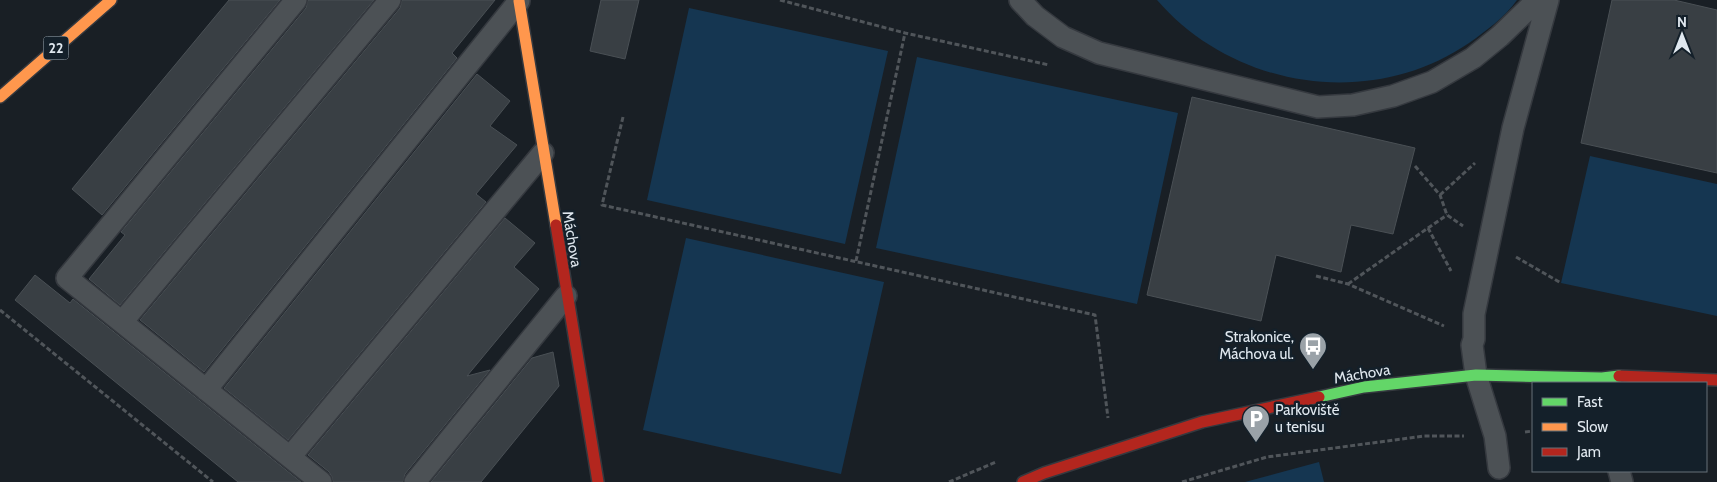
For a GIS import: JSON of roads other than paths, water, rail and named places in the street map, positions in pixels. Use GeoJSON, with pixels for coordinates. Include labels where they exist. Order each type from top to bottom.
{"type":"FeatureCollection","features":[{"type":"Feature","properties":{"kind":"street","name":"22"},"geometry":{"type":"LineString","coordinates":[[0,97],[111,0]]}},
{"type":"Feature","properties":{"kind":"street","name":"Máchova"},"geometry":{"type":"LineString","coordinates":[[519,1],[598,482]]}},
{"type":"Feature","properties":{"kind":"street","name":"Máchova"},"geometry":{"type":"LineString","coordinates":[[1023,482],[1044,473],[1202,422],[1364,387],[1476,375],[1620,380],[1717,380]]}},
{"type":"Feature","properties":{"kind":"lane"},"geometry":{"type":"LineString","coordinates":[[296,0],[67,278],[321,482]]}},
{"type":"Feature","properties":{"kind":"lane"},"geometry":{"type":"LineString","coordinates":[[122,322],[390,0]]}},
{"type":"Feature","properties":{"kind":"lane"},"geometry":{"type":"LineString","coordinates":[[1020,0],[1035,16],[1062,37],[1099,53],[1318,106],[1353,105],[1393,96],[1432,82],[1473,58],[1500,36],[1530,7],[1534,0]]}},
{"type":"Feature","properties":{"kind":"lane"},"geometry":{"type":"LineString","coordinates":[[1499,468],[1495,436],[1476,375],[1472,345],[1474,339],[1474,314],[1513,128],[1548,0]]}},
{"type":"Feature","properties":{"kind":"lane"},"geometry":{"type":"LineString","coordinates":[[206,390],[519,1]]}},
{"type":"Feature","properties":{"kind":"lane"},"geometry":{"type":"LineString","coordinates":[[290,457],[543,152]]}},
{"type":"Feature","properties":{"kind":"lane"},"geometry":{"type":"LineString","coordinates":[[415,482],[566,296]]}},
{"type":"Feature","properties":{"kind":"place","name":"Strakonice, Máchova ul."},"geometry":{"type":"Point","coordinates":[1313,370]}},
{"type":"Feature","properties":{"kind":"place","name":"Parkoviště u tenisu"},"geometry":{"type":"Point","coordinates":[1256,443]}}]}
